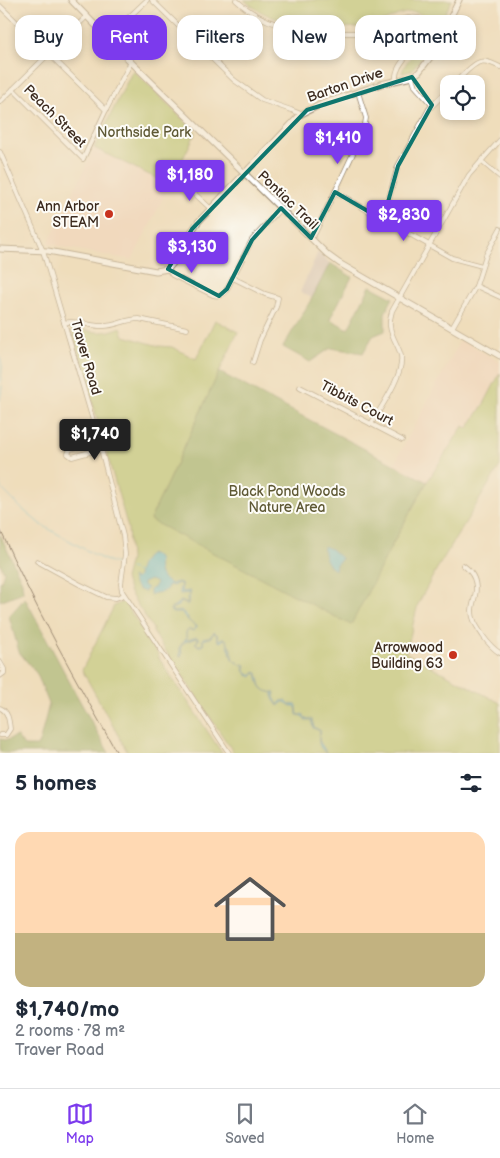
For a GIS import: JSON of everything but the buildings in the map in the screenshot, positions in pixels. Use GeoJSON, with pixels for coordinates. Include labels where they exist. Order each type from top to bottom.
{"type":"FeatureCollection","features":[{"type":"Feature","properties":{"kind":"main road","name":"Pontiac Trail"},"geometry":{"type":"LineString","coordinates":[[70,0],[92,21]]}},
{"type":"Feature","properties":{"kind":"main road"},"geometry":{"type":"LineString","coordinates":[[412,77],[422,69],[432,55],[459,0]]}},
{"type":"Feature","properties":{"kind":"main road","name":"Pontiac Trail"},"geometry":{"type":"LineString","coordinates":[[131,62],[334,260],[500,356]]}},
{"type":"Feature","properties":{"kind":"main road","name":"Barton Drive"},"geometry":{"type":"LineString","coordinates":[[168,269],[174,262],[192,229],[301,114],[358,92],[412,77]]}},
{"type":"Feature","properties":{"kind":"main road"},"geometry":{"type":"LineString","coordinates":[[0,249],[43,251],[156,271],[168,269]]}},
{"type":"Feature","properties":{"kind":"street"},"geometry":{"type":"LineString","coordinates":[[131,15],[146,0]]}},
{"type":"Feature","properties":{"kind":"street"},"geometry":{"type":"LineString","coordinates":[[152,0],[234,80],[262,100],[301,114]]}},
{"type":"Feature","properties":{"kind":"street"},"geometry":{"type":"LineString","coordinates":[[236,0],[256,15],[273,24],[304,32],[335,34],[374,32],[402,19],[419,18],[422,23],[419,39],[398,67],[395,74],[396,80]]}},
{"type":"Feature","properties":{"kind":"street"},"geometry":{"type":"LineString","coordinates":[[0,6],[15,21]]}},
{"type":"Feature","properties":{"kind":"street"},"geometry":{"type":"LineString","coordinates":[[82,21],[87,16]]}},
{"type":"Feature","properties":{"kind":"street"},"geometry":{"type":"LineString","coordinates":[[0,102],[42,60]]}},
{"type":"Feature","properties":{"kind":"street"},"geometry":{"type":"LineString","coordinates":[[54,60],[106,110],[131,62]]}},
{"type":"Feature","properties":{"kind":"street"},"geometry":{"type":"LineString","coordinates":[[464,75],[480,62],[500,67]]}},
{"type":"Feature","properties":{"kind":"street"},"geometry":{"type":"LineString","coordinates":[[412,77],[416,86],[432,105]]}},
{"type":"Feature","properties":{"kind":"street","name":"Peach Street"},"geometry":{"type":"LineString","coordinates":[[12,89],[83,159],[106,110]]}},
{"type":"Feature","properties":{"kind":"street"},"geometry":{"type":"LineString","coordinates":[[311,238],[335,192],[366,123],[365,112],[358,92]]}},
{"type":"Feature","properties":{"kind":"street"},"geometry":{"type":"LineString","coordinates":[[383,220],[398,166],[432,105],[440,97]]}},
{"type":"Feature","properties":{"kind":"street"},"geometry":{"type":"LineString","coordinates":[[371,424],[396,380],[401,367],[401,354],[390,325],[392,310],[464,183],[500,140]]}},
{"type":"Feature","properties":{"kind":"street","name":"Traver Road"},"geometry":{"type":"LineString","coordinates":[[0,152],[43,251],[99,441],[123,536],[125,554],[121,587],[124,595]]}},
{"type":"Feature","properties":{"kind":"street"},"geometry":{"type":"LineString","coordinates":[[481,161],[500,178]]}},
{"type":"Feature","properties":{"kind":"street"},"geometry":{"type":"LineString","coordinates":[[181,181],[210,209]]}},
{"type":"Feature","properties":{"kind":"street"},"geometry":{"type":"LineString","coordinates":[[335,192],[452,258],[482,266]]}},
{"type":"Feature","properties":{"kind":"street"},"geometry":{"type":"LineString","coordinates":[[168,269],[172,275],[213,295],[219,296],[225,293],[252,240],[281,208]]}},
{"type":"Feature","properties":{"kind":"street"},"geometry":{"type":"LineString","coordinates":[[452,328],[476,286],[491,244],[500,229]]}},
{"type":"Feature","properties":{"kind":"street"},"geometry":{"type":"LineString","coordinates":[[233,278],[265,294],[278,298],[284,295]]}},
{"type":"Feature","properties":{"kind":"street"},"geometry":{"type":"LineString","coordinates":[[476,286],[500,297]]}},
{"type":"Feature","properties":{"kind":"street"},"geometry":{"type":"LineString","coordinates":[[253,362],[278,298]]}},
{"type":"Feature","properties":{"kind":"street"},"geometry":{"type":"LineString","coordinates":[[64,322],[73,321],[102,327],[139,319],[187,330]]}},
{"type":"Feature","properties":{"kind":"street","name":"Tibbits Court"},"geometry":{"type":"LineString","coordinates":[[300,386],[402,440]]}},
{"type":"Feature","properties":{"kind":"street"},"geometry":{"type":"LineString","coordinates":[[99,441],[70,449],[68,454],[72,457],[101,449]]}},
{"type":"Feature","properties":{"kind":"street"},"geometry":{"type":"LineString","coordinates":[[37,561],[106,597],[116,598],[124,595],[229,753]]}},
{"type":"Feature","properties":{"kind":"street"},"geometry":{"type":"LineString","coordinates":[[463,565],[472,573],[476,584],[472,608],[474,621],[489,644],[500,653]]}},
{"type":"Feature","properties":{"kind":"street"},"geometry":{"type":"LineString","coordinates":[[0,662],[4,673],[0,676]]}},
{"type":"Feature","properties":{"kind":"street"},"geometry":{"type":"LineString","coordinates":[[0,708],[7,714],[10,729],[6,735],[0,735]]}},
{"type":"Feature","properties":{"kind":"highlighted area"},"geometry":{"type":"Polygon","coordinates":[[[412,77],[432,105],[398,166],[383,220],[335,192],[311,238],[281,208],[252,240],[227,289],[219,296],[168,269],[192,229],[307,110],[412,77]]]}},
{"type":"Feature","properties":{"kind":"shaded area","name":"Ann Arbor STEAM"},"geometry":{"type":"Polygon","coordinates":[[[94,148],[170,185],[132,260],[48,244],[94,148]]]}},
{"type":"Feature","properties":{"kind":"shaded area"},"geometry":{"type":"Polygon","coordinates":[[[318,252],[330,263],[312,298],[300,292],[318,252]]]}},
{"type":"Feature","properties":{"kind":"shaded area"},"geometry":{"type":"Polygon","coordinates":[[[461,339],[500,362],[500,373],[485,402],[467,429],[463,426],[427,482],[394,464],[461,339]]]}},
{"type":"Feature","properties":{"kind":"green space"},"geometry":{"type":"Polygon","coordinates":[[[244,0],[452,0],[444,15],[422,15],[415,12],[408,12],[398,15],[355,15],[355,27],[345,28],[345,15],[273,15],[273,17],[244,0]]]}},
{"type":"Feature","properties":{"kind":"green space"},"geometry":{"type":"Polygon","coordinates":[[[420,60],[411,71],[402,73],[404,67],[408,61],[420,60]]]}},
{"type":"Feature","properties":{"kind":"green space","name":"Northside Park"},"geometry":{"type":"Polygon","coordinates":[[[133,70],[196,132],[170,185],[94,148],[133,70]]]}},
{"type":"Feature","properties":{"kind":"green space"},"geometry":{"type":"Polygon","coordinates":[[[330,263],[352,277],[330,319],[348,329],[370,286],[393,298],[385,313],[385,331],[373,336],[363,353],[331,348],[310,362],[283,347],[330,263]]]}},
{"type":"Feature","properties":{"kind":"green space"},"geometry":{"type":"Polygon","coordinates":[[[215,320],[238,332],[150,520],[393,543],[427,482],[463,426],[468,428],[485,402],[500,373],[500,466],[435,572],[418,604],[406,653],[500,703],[500,753],[234,753],[153,632],[153,629],[130,593],[125,579],[130,559],[128,528],[71,327],[102,332],[121,327],[124,336],[159,346],[172,347],[196,359],[215,320]]]}},
{"type":"Feature","properties":{"kind":"green space","name":"Black Pond Woods Nature Area"},"geometry":{"type":"Polygon","coordinates":[[[219,372],[427,482],[351,625],[150,520],[219,372]]]}},
{"type":"Feature","properties":{"kind":"green space"},"geometry":{"type":"Polygon","coordinates":[[[0,534],[22,582],[23,592],[0,601],[0,582],[4,572],[0,563],[0,534]]]}},
{"type":"Feature","properties":{"kind":"green space"},"geometry":{"type":"Polygon","coordinates":[[[25,598],[109,753],[3,753],[0,751],[0,739],[7,740],[17,736],[24,746],[37,746],[49,704],[37,674],[19,652],[9,616],[25,598]]]}},
{"type":"Feature","properties":{"kind":"green space"},"geometry":{"type":"Polygon","coordinates":[[[124,601],[158,654],[158,657],[222,753],[128,753],[82,670],[114,606],[124,601]]]}},
{"type":"Feature","properties":{"kind":"water"},"geometry":{"type":"Polygon","coordinates":[[[324,546],[331,549],[342,559],[336,564],[335,570],[326,560],[324,546]]]}},
{"type":"Feature","properties":{"kind":"water"},"geometry":{"type":"Polygon","coordinates":[[[150,554],[156,556],[159,560],[159,572],[165,580],[171,584],[178,582],[181,583],[182,586],[181,592],[191,592],[188,605],[181,602],[178,606],[171,609],[173,612],[182,611],[191,623],[182,613],[173,613],[170,609],[181,601],[188,604],[187,598],[190,593],[180,594],[181,585],[178,583],[173,586],[169,585],[163,592],[150,595],[150,589],[154,588],[155,582],[150,580],[143,583],[147,588],[145,592],[134,585],[132,577],[135,579],[138,577],[141,564],[150,554]]]}},
{"type":"Feature","properties":{"kind":"water"},"geometry":{"type":"Polygon","coordinates":[[[186,632],[187,640],[197,637],[199,639],[196,643],[198,645],[202,645],[203,638],[210,637],[214,632],[219,640],[226,639],[231,649],[233,660],[237,661],[240,665],[232,660],[226,640],[218,641],[214,633],[210,638],[203,640],[204,644],[202,646],[198,646],[195,643],[198,640],[197,638],[185,642],[181,646],[182,655],[180,657],[180,646],[186,639],[186,632]]]}},
{"type":"Feature","properties":{"kind":"water"},"geometry":{"type":"Polygon","coordinates":[[[244,664],[246,665],[245,670],[248,674],[252,675],[255,672],[258,673],[261,686],[266,691],[263,689],[260,685],[257,674],[255,673],[252,677],[247,675],[244,670],[245,665],[240,665],[244,664]]]}},
{"type":"Feature","properties":{"kind":"water"},"geometry":{"type":"Polygon","coordinates":[[[267,691],[275,693],[274,697],[278,705],[281,701],[286,700],[290,704],[297,705],[298,715],[303,714],[306,719],[312,719],[314,727],[321,731],[320,741],[326,753],[319,743],[320,731],[313,728],[311,720],[305,720],[302,716],[297,715],[296,707],[285,702],[278,706],[273,699],[273,693],[267,691]]]}},
{"type":"Feature","properties":{"kind":"waterway"},"geometry":{"type":"LineString","coordinates":[[0,357],[2,366],[1,383]]}},
{"type":"Feature","properties":{"kind":"waterway"},"geometry":{"type":"LineString","coordinates":[[0,400],[2,386]]}},
{"type":"Feature","properties":{"kind":"waterway"},"geometry":{"type":"LineString","coordinates":[[0,483],[1,488],[40,524],[102,559],[117,564]]}},
{"type":"Feature","properties":{"kind":"waterway"},"geometry":{"type":"LineString","coordinates":[[130,569],[138,572]]}},
{"type":"Feature","properties":{"kind":"railway"},"geometry":{"type":"LineString","coordinates":[[0,529],[41,614],[117,753]]}},
{"type":"Feature","properties":{"kind":"place","name":"Ann Arbor STEAM"},"geometry":{"type":"Point","coordinates":[109,214]}},
{"type":"Feature","properties":{"kind":"place","name":"Arrowwood Building 63"},"geometry":{"type":"Point","coordinates":[453,655]}}]}
